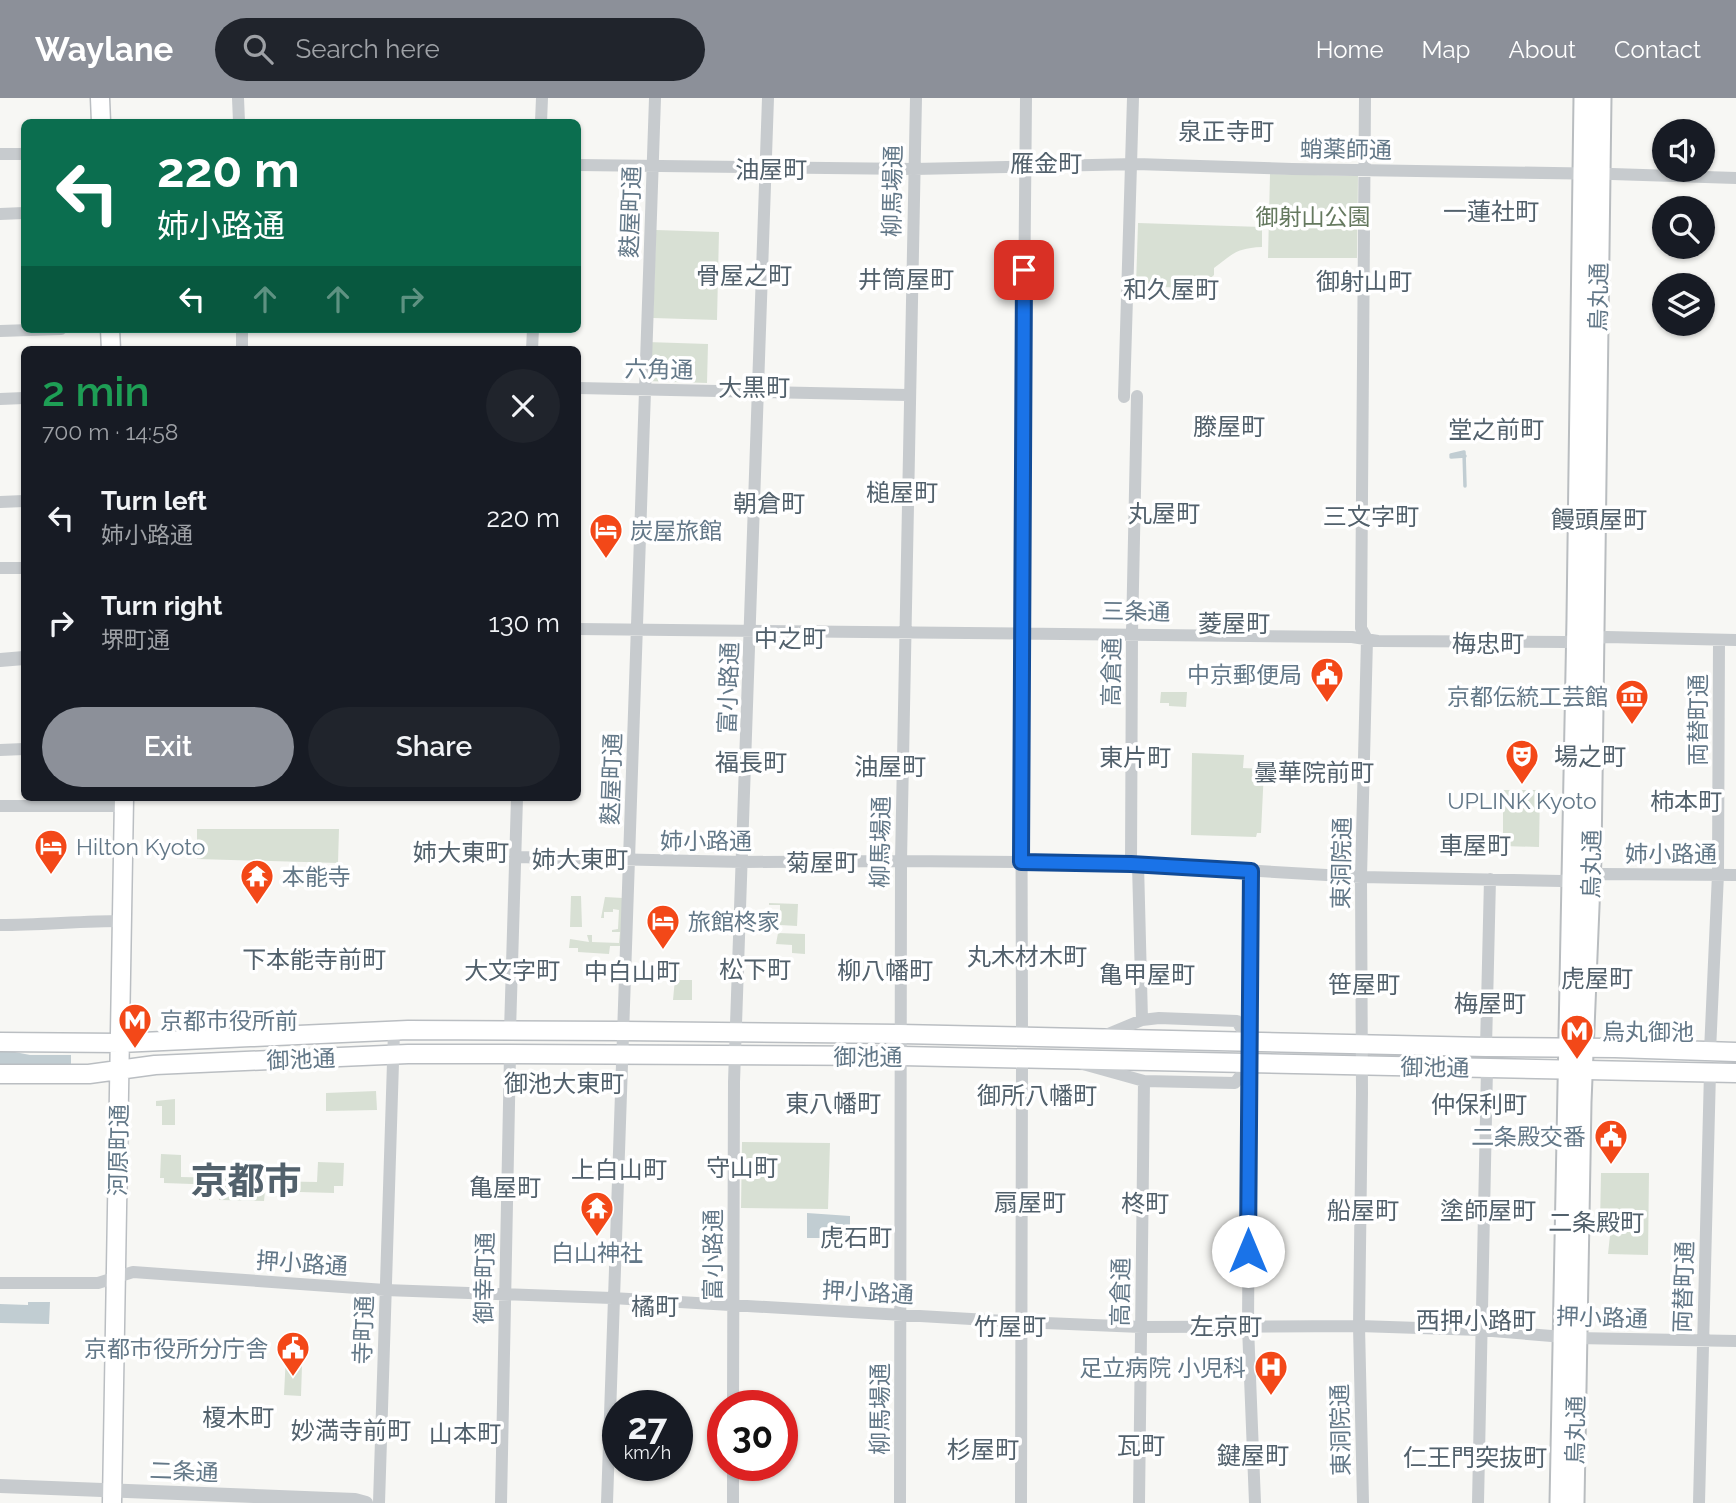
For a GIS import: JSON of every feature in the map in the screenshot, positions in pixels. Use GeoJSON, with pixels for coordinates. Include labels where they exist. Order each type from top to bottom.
{"type":"FeatureCollection","features":[{"type":"Feature","properties":{"kind":"highway","name":"烏丸通"},"geometry":{"type":"LineString","coordinates":[[1560,1503],[1569,1338],[1586,640],[1591,173],[1584,98]]}},
{"type":"Feature","properties":{"kind":"highway","name":"烏丸通"},"geometry":{"type":"LineString","coordinates":[[1591,173],[1601,98]]}},
{"type":"Feature","properties":{"kind":"highway","name":"烏丸通"},"geometry":{"type":"LineString","coordinates":[[1569,1338],[1574,1503]]}},
{"type":"Feature","properties":{"kind":"main road"},"geometry":{"type":"LineString","coordinates":[[100,98],[101,119]]}},
{"type":"Feature","properties":{"kind":"main road","name":"河原町通"},"geometry":{"type":"LineString","coordinates":[[112,1497],[124,802]]}},
{"type":"Feature","properties":{"kind":"main road","name":"御池通"},"geometry":{"type":"LineString","coordinates":[[0,1042],[120,1043],[394,1031],[622,1031],[900,1034],[1736,1052]]}},
{"type":"Feature","properties":{"kind":"main road","name":"御池通"},"geometry":{"type":"LineString","coordinates":[[0,1074],[89,1074],[155,1065],[394,1055],[510,1054],[901,1056],[1736,1073]]}},
{"type":"Feature","properties":{"kind":"street"},"geometry":{"type":"LineString","coordinates":[[239,98],[239,119]]}},
{"type":"Feature","properties":{"kind":"street"},"geometry":{"type":"LineString","coordinates":[[541,119],[542,98]]}},
{"type":"Feature","properties":{"kind":"street","name":"麩屋町通"},"geometry":{"type":"LineString","coordinates":[[607,1503],[655,98]]}},
{"type":"Feature","properties":{"kind":"street","name":"富小路通"},"geometry":{"type":"LineString","coordinates":[[733,1390],[735,1055],[768,98]]}},
{"type":"Feature","properties":{"kind":"street","name":"柳馬場通"},"geometry":{"type":"LineString","coordinates":[[900,1503],[901,861],[908,395],[916,98]]}},
{"type":"Feature","properties":{"kind":"street"},"geometry":{"type":"LineString","coordinates":[[1022,1038],[1021,633],[1026,98]]}},
{"type":"Feature","properties":{"kind":"street","name":"高倉通"},"geometry":{"type":"LineString","coordinates":[[1133,98],[1132,633],[1135,864],[1142,1020]]}},
{"type":"Feature","properties":{"kind":"street","name":"東洞院通"},"geometry":{"type":"LineString","coordinates":[[1363,1503],[1359,1326],[1361,877],[1367,639],[1361,628],[1365,98]]}},
{"type":"Feature","properties":{"kind":"street"},"geometry":{"type":"LineString","coordinates":[[0,154],[21,153]]}},
{"type":"Feature","properties":{"kind":"street","name":"蛸薬師通"},"geometry":{"type":"LineString","coordinates":[[581,165],[914,169],[1131,165],[1736,178]]}},
{"type":"Feature","properties":{"kind":"street"},"geometry":{"type":"LineString","coordinates":[[0,214],[21,213]]}},
{"type":"Feature","properties":{"kind":"street"},"geometry":{"type":"LineString","coordinates":[[0,331],[21,330]]}},
{"type":"Feature","properties":{"kind":"street","name":"六角通"},"geometry":{"type":"LineString","coordinates":[[581,388],[908,395]]}},
{"type":"Feature","properties":{"kind":"street"},"geometry":{"type":"LineString","coordinates":[[0,399],[21,398]]}},
{"type":"Feature","properties":{"kind":"street"},"geometry":{"type":"LineString","coordinates":[[0,502],[21,501]]}},
{"type":"Feature","properties":{"kind":"street"},"geometry":{"type":"LineString","coordinates":[[0,568],[21,568]]}},
{"type":"Feature","properties":{"kind":"street","name":"三条通"},"geometry":{"type":"LineString","coordinates":[[581,629],[1132,633],[1367,639],[1736,640]]}},
{"type":"Feature","properties":{"kind":"street","name":"両替町通"},"geometry":{"type":"LineString","coordinates":[[1710,1051],[1718,874],[1719,640]]}},
{"type":"Feature","properties":{"kind":"street"},"geometry":{"type":"LineString","coordinates":[[0,660],[21,658]]}},
{"type":"Feature","properties":{"kind":"street"},"geometry":{"type":"LineString","coordinates":[[0,750],[21,749]]}},
{"type":"Feature","properties":{"kind":"street"},"geometry":{"type":"LineString","coordinates":[[510,1031],[517,801]]}},
{"type":"Feature","properties":{"kind":"street"},"geometry":{"type":"LineString","coordinates":[[0,806],[124,802]]}},
{"type":"Feature","properties":{"kind":"street","name":"姉小路通"},"geometry":{"type":"LineString","coordinates":[[515,857],[743,862],[1135,864],[1361,877],[1490,880],[1604,874],[1736,875]]}},
{"type":"Feature","properties":{"kind":"street"},"geometry":{"type":"LineString","coordinates":[[1251,871],[1248,1327],[1255,1503]]}},
{"type":"Feature","properties":{"kind":"street"},"geometry":{"type":"LineString","coordinates":[[1486,1047],[1490,880]]}},
{"type":"Feature","properties":{"kind":"street"},"geometry":{"type":"LineString","coordinates":[[0,925],[50,925],[77,920],[122,921]]}},
{"type":"Feature","properties":{"kind":"street"},"geometry":{"type":"LineString","coordinates":[[1094,1039],[1142,1020],[1237,1021],[1250,1043]]}},
{"type":"Feature","properties":{"kind":"street","name":"寺町通"},"geometry":{"type":"LineString","coordinates":[[379,1503],[394,1031]]}},
{"type":"Feature","properties":{"kind":"street","name":"御幸町通"},"geometry":{"type":"LineString","coordinates":[[501,1503],[510,1054]]}},
{"type":"Feature","properties":{"kind":"street"},"geometry":{"type":"LineString","coordinates":[[1021,1058],[1021,1503]]}},
{"type":"Feature","properties":{"kind":"street"},"geometry":{"type":"LineString","coordinates":[[1070,1059],[1144,1081],[1236,1083],[1250,1064]]}},
{"type":"Feature","properties":{"kind":"street"},"geometry":{"type":"LineString","coordinates":[[1478,1503],[1487,1068]]}},
{"type":"Feature","properties":{"kind":"street","name":"両替町通"},"geometry":{"type":"LineString","coordinates":[[1699,1503],[1710,1072]]}},
{"type":"Feature","properties":{"kind":"street","name":"高倉通"},"geometry":{"type":"LineString","coordinates":[[1139,1503],[1144,1081]]}},
{"type":"Feature","properties":{"kind":"street","name":"押小路通"},"geometry":{"type":"LineString","coordinates":[[0,1283],[98,1283],[133,1272],[385,1290],[612,1298],[1021,1322],[1141,1327],[1359,1326],[1480,1330],[1569,1338],[1736,1341]]}},
{"type":"Feature","properties":{"kind":"street"},"geometry":{"type":"LineString","coordinates":[[733,1481],[733,1503]]}},
{"type":"Feature","properties":{"kind":"street","name":"二条通"},"geometry":{"type":"LineString","coordinates":[[0,1486],[112,1497],[355,1500],[366,1503]]}},
{"type":"Feature","properties":{"kind":"green space","name":"御射山公園"},"geometry":{"type":"Polygon","coordinates":[[[1270,174],[1358,176],[1357,258],[1268,258],[1270,174]]]}},
{"type":"Feature","properties":{"kind":"green space"},"geometry":{"type":"Polygon","coordinates":[[[1138,223],[1262,227],[1262,247],[1240,250],[1231,255],[1214,268],[1214,275],[1203,285],[1189,288],[1136,286],[1138,223]]]}},
{"type":"Feature","properties":{"kind":"green space"},"geometry":{"type":"Polygon","coordinates":[[[656,230],[719,232],[717,320],[653,318],[656,230]]]}},
{"type":"Feature","properties":{"kind":"green space"},"geometry":{"type":"Polygon","coordinates":[[[647,342],[708,344],[707,383],[646,381],[647,342]]]}},
{"type":"Feature","properties":{"kind":"green space"},"geometry":{"type":"Polygon","coordinates":[[[1161,692],[1187,692],[1186,707],[1160,703],[1161,692]]]}},
{"type":"Feature","properties":{"kind":"green space"},"geometry":{"type":"Polygon","coordinates":[[[1192,753],[1244,755],[1243,768],[1264,769],[1261,833],[1257,833],[1256,837],[1191,835],[1192,753]]]}},
{"type":"Feature","properties":{"kind":"green space"},"geometry":{"type":"Polygon","coordinates":[[[1503,790],[1540,790],[1539,847],[1503,846],[1503,790]]]}},
{"type":"Feature","properties":{"kind":"green space"},"geometry":{"type":"Polygon","coordinates":[[[197,829],[339,829],[338,863],[197,859],[197,829]]]}},
{"type":"Feature","properties":{"kind":"green space"},"geometry":{"type":"Polygon","coordinates":[[[571,896],[581,896],[582,927],[570,927],[571,896]]]}},
{"type":"Feature","properties":{"kind":"green space"},"geometry":{"type":"Polygon","coordinates":[[[605,897],[623,898],[621,946],[610,946],[609,954],[578,952],[578,948],[569,948],[570,939],[589,942],[587,935],[592,935],[592,942],[619,943],[620,932],[612,930],[618,929],[619,910],[604,912],[604,918],[601,918],[605,897]]]}},
{"type":"Feature","properties":{"kind":"green space"},"geometry":{"type":"Polygon","coordinates":[[[769,903],[798,904],[797,926],[780,925],[780,921],[772,921],[773,913],[780,913],[780,905],[769,903]]]}},
{"type":"Feature","properties":{"kind":"green space"},"geometry":{"type":"Polygon","coordinates":[[[778,933],[805,934],[805,954],[792,953],[792,945],[776,944],[778,933]]]}},
{"type":"Feature","properties":{"kind":"green space"},"geometry":{"type":"Polygon","coordinates":[[[663,958],[667,958],[667,965],[680,965],[680,980],[692,980],[692,1000],[673,1000],[676,968],[662,967],[663,958]]]}},
{"type":"Feature","properties":{"kind":"green space"},"geometry":{"type":"Polygon","coordinates":[[[376,1091],[377,1110],[326,1111],[326,1093],[376,1091]]]}},
{"type":"Feature","properties":{"kind":"green space"},"geometry":{"type":"Polygon","coordinates":[[[175,1099],[175,1125],[162,1125],[162,1106],[156,1106],[156,1101],[175,1099]]]}},
{"type":"Feature","properties":{"kind":"green space"},"geometry":{"type":"Polygon","coordinates":[[[742,1142],[830,1143],[828,1209],[741,1208],[742,1142]]]}},
{"type":"Feature","properties":{"kind":"green space"},"geometry":{"type":"Polygon","coordinates":[[[161,1154],[181,1155],[181,1177],[226,1178],[226,1188],[264,1189],[264,1181],[317,1182],[318,1162],[344,1163],[343,1186],[334,1186],[334,1193],[265,1191],[264,1201],[219,1200],[220,1185],[164,1183],[164,1178],[160,1178],[161,1154]]]}},
{"type":"Feature","properties":{"kind":"green space"},"geometry":{"type":"Polygon","coordinates":[[[1601,1173],[1649,1173],[1648,1255],[1608,1254],[1611,1226],[1600,1225],[1601,1173]]]}},
{"type":"Feature","properties":{"kind":"green space"},"geometry":{"type":"Polygon","coordinates":[[[287,1334],[291,1334],[290,1341],[300,1341],[299,1334],[303,1335],[301,1396],[284,1395],[287,1334]]]}},
{"type":"Feature","properties":{"kind":"shaded area"},"geometry":{"type":"Polygon","coordinates":[[[0,1049],[30,1055],[71,1055],[71,1064],[0,1064],[0,1049]]]}},
{"type":"Feature","properties":{"kind":"shaded area"},"geometry":{"type":"Polygon","coordinates":[[[807,1213],[850,1216],[850,1238],[807,1238],[807,1213]]]}},
{"type":"Feature","properties":{"kind":"shaded area"},"geometry":{"type":"Polygon","coordinates":[[[28,1302],[50,1302],[49,1324],[0,1323],[0,1304],[28,1305],[28,1302]]]}},
{"type":"Feature","properties":{"kind":"waterway"},"geometry":{"type":"LineString","coordinates":[[1451,455],[1464,452],[1465,486]]}},
{"type":"Feature","properties":{"kind":"waterway"},"geometry":{"type":"LineString","coordinates":[[1451,457],[1465,456]]}},
{"type":"Feature","properties":{"kind":"place","name":"炭屋旅館"},"geometry":{"type":"Point","coordinates":[606,560]}},
{"type":"Feature","properties":{"kind":"place","name":"中京郵便局"},"geometry":{"type":"Point","coordinates":[1327,704]}},
{"type":"Feature","properties":{"kind":"place","name":"京都伝統工芸館"},"geometry":{"type":"Point","coordinates":[1632,726]}},
{"type":"Feature","properties":{"kind":"place","name":"UPLINK Kyoto"},"geometry":{"type":"Point","coordinates":[1522,786]}},
{"type":"Feature","properties":{"kind":"place","name":"Hilton Kyoto"},"geometry":{"type":"Point","coordinates":[51,876]}},
{"type":"Feature","properties":{"kind":"place","name":"本能寺"},"geometry":{"type":"Point","coordinates":[257,906]}},
{"type":"Feature","properties":{"kind":"place","name":"旅館柊家"},"geometry":{"type":"Point","coordinates":[663,951]}},
{"type":"Feature","properties":{"kind":"place","name":"京都市役所前"},"geometry":{"type":"Point","coordinates":[135,1050]}},
{"type":"Feature","properties":{"kind":"place","name":"烏丸御池"},"geometry":{"type":"Point","coordinates":[1577,1061]}},
{"type":"Feature","properties":{"kind":"place","name":"二条殿交番"},"geometry":{"type":"Point","coordinates":[1611,1166]}},
{"type":"Feature","properties":{"kind":"place","name":"白山神社"},"geometry":{"type":"Point","coordinates":[597,1238]}},
{"type":"Feature","properties":{"kind":"place","name":"京都市役所分庁舎"},"geometry":{"type":"Point","coordinates":[293,1378]}},
{"type":"Feature","properties":{"kind":"place","name":"足立病院 小児科"},"geometry":{"type":"Point","coordinates":[1271,1397]}},
{"type":"Feature","properties":{"kind":"district","name":"泉正寺町"},"geometry":{"type":"Point","coordinates":[1226,131]}},
{"type":"Feature","properties":{"kind":"district","name":"雁金町"},"geometry":{"type":"Point","coordinates":[1046,163]}},
{"type":"Feature","properties":{"kind":"district","name":"油屋町"},"geometry":{"type":"Point","coordinates":[771,169]}},
{"type":"Feature","properties":{"kind":"district","name":"一蓮社町"},"geometry":{"type":"Point","coordinates":[1491,211]}},
{"type":"Feature","properties":{"kind":"district","name":"骨屋之町"},"geometry":{"type":"Point","coordinates":[744,275]}},
{"type":"Feature","properties":{"kind":"district","name":"井筒屋町"},"geometry":{"type":"Point","coordinates":[906,279]}},
{"type":"Feature","properties":{"kind":"district","name":"御射山町"},"geometry":{"type":"Point","coordinates":[1364,281]}},
{"type":"Feature","properties":{"kind":"district","name":"和久屋町"},"geometry":{"type":"Point","coordinates":[1171,289]}},
{"type":"Feature","properties":{"kind":"district","name":"大黒町"},"geometry":{"type":"Point","coordinates":[754,387]}},
{"type":"Feature","properties":{"kind":"district","name":"滕屋町"},"geometry":{"type":"Point","coordinates":[1229,426]}},
{"type":"Feature","properties":{"kind":"district","name":"堂之前町"},"geometry":{"type":"Point","coordinates":[1496,429]}},
{"type":"Feature","properties":{"kind":"district","name":"槌屋町"},"geometry":{"type":"Point","coordinates":[902,492]}},
{"type":"Feature","properties":{"kind":"district","name":"朝倉町"},"geometry":{"type":"Point","coordinates":[769,503]}},
{"type":"Feature","properties":{"kind":"district","name":"丸屋町"},"geometry":{"type":"Point","coordinates":[1164,513]}},
{"type":"Feature","properties":{"kind":"district","name":"三文字町"},"geometry":{"type":"Point","coordinates":[1371,516]}},
{"type":"Feature","properties":{"kind":"district","name":"饅頭屋町"},"geometry":{"type":"Point","coordinates":[1599,519]}},
{"type":"Feature","properties":{"kind":"district","name":"菱屋町"},"geometry":{"type":"Point","coordinates":[1234,623]}},
{"type":"Feature","properties":{"kind":"district","name":"中之町"},"geometry":{"type":"Point","coordinates":[790,638]}},
{"type":"Feature","properties":{"kind":"district","name":"梅忠町"},"geometry":{"type":"Point","coordinates":[1488,643]}},
{"type":"Feature","properties":{"kind":"district","name":"場之町"},"geometry":{"type":"Point","coordinates":[1590,756]}},
{"type":"Feature","properties":{"kind":"district","name":"東片町"},"geometry":{"type":"Point","coordinates":[1135,757]}},
{"type":"Feature","properties":{"kind":"district","name":"福長町"},"geometry":{"type":"Point","coordinates":[751,762]}},
{"type":"Feature","properties":{"kind":"district","name":"油屋町"},"geometry":{"type":"Point","coordinates":[890,766]}},
{"type":"Feature","properties":{"kind":"district","name":"曇華院前町"},"geometry":{"type":"Point","coordinates":[1314,772]}},
{"type":"Feature","properties":{"kind":"district","name":"柿本町"},"geometry":{"type":"Point","coordinates":[1686,801]}},
{"type":"Feature","properties":{"kind":"district","name":"車屋町"},"geometry":{"type":"Point","coordinates":[1475,845]}},
{"type":"Feature","properties":{"kind":"district","name":"姉大東町"},"geometry":{"type":"Point","coordinates":[461,852]}},
{"type":"Feature","properties":{"kind":"district","name":"姉大東町"},"geometry":{"type":"Point","coordinates":[580,859]}},
{"type":"Feature","properties":{"kind":"district","name":"菊屋町"},"geometry":{"type":"Point","coordinates":[822,862]}},
{"type":"Feature","properties":{"kind":"district","name":"丸木材木町"},"geometry":{"type":"Point","coordinates":[1027,956]}},
{"type":"Feature","properties":{"kind":"district","name":"下本能寺前町"},"geometry":{"type":"Point","coordinates":[314,959]}},
{"type":"Feature","properties":{"kind":"district","name":"松下町"},"geometry":{"type":"Point","coordinates":[755,969]}},
{"type":"Feature","properties":{"kind":"district","name":"大文字町"},"geometry":{"type":"Point","coordinates":[512,970]}},
{"type":"Feature","properties":{"kind":"district","name":"柳八幡町"},"geometry":{"type":"Point","coordinates":[885,970]}},
{"type":"Feature","properties":{"kind":"district","name":"中白山町"},"geometry":{"type":"Point","coordinates":[632,971]}},
{"type":"Feature","properties":{"kind":"district","name":"亀甲屋町"},"geometry":{"type":"Point","coordinates":[1147,974]}},
{"type":"Feature","properties":{"kind":"district","name":"虎屋町"},"geometry":{"type":"Point","coordinates":[1597,978]}},
{"type":"Feature","properties":{"kind":"district","name":"笹屋町"},"geometry":{"type":"Point","coordinates":[1364,984]}},
{"type":"Feature","properties":{"kind":"district","name":"梅屋町"},"geometry":{"type":"Point","coordinates":[1490,1003]}},
{"type":"Feature","properties":{"kind":"district","name":"御池大東町"},"geometry":{"type":"Point","coordinates":[564,1083]}},
{"type":"Feature","properties":{"kind":"district","name":"御所八幡町"},"geometry":{"type":"Point","coordinates":[1037,1095]}},
{"type":"Feature","properties":{"kind":"district","name":"東八幡町"},"geometry":{"type":"Point","coordinates":[833,1103]}},
{"type":"Feature","properties":{"kind":"district","name":"仲保利町"},"geometry":{"type":"Point","coordinates":[1479,1104]}},
{"type":"Feature","properties":{"kind":"district","name":"守山町"},"geometry":{"type":"Point","coordinates":[742,1167]}},
{"type":"Feature","properties":{"kind":"district","name":"上白山町"},"geometry":{"type":"Point","coordinates":[619,1169]}},
{"type":"Feature","properties":{"kind":"district","name":"京都市"},"geometry":{"type":"Point","coordinates":[246,1181]}},
{"type":"Feature","properties":{"kind":"district","name":"亀屋町"},"geometry":{"type":"Point","coordinates":[505,1187]}},
{"type":"Feature","properties":{"kind":"district","name":"扇屋町"},"geometry":{"type":"Point","coordinates":[1030,1202]}},
{"type":"Feature","properties":{"kind":"district","name":"柊町"},"geometry":{"type":"Point","coordinates":[1145,1203]}},
{"type":"Feature","properties":{"kind":"district","name":"船屋町"},"geometry":{"type":"Point","coordinates":[1363,1210]}},
{"type":"Feature","properties":{"kind":"district","name":"塗師屋町"},"geometry":{"type":"Point","coordinates":[1488,1210]}},
{"type":"Feature","properties":{"kind":"district","name":"二条殿町"},"geometry":{"type":"Point","coordinates":[1596,1222]}},
{"type":"Feature","properties":{"kind":"district","name":"虎石町"},"geometry":{"type":"Point","coordinates":[856,1237]}},
{"type":"Feature","properties":{"kind":"district","name":"橘町"},"geometry":{"type":"Point","coordinates":[655,1306]}},
{"type":"Feature","properties":{"kind":"district","name":"西押小路町"},"geometry":{"type":"Point","coordinates":[1476,1320]}},
{"type":"Feature","properties":{"kind":"district","name":"竹屋町"},"geometry":{"type":"Point","coordinates":[1010,1326]}},
{"type":"Feature","properties":{"kind":"district","name":"左京町"},"geometry":{"type":"Point","coordinates":[1226,1326]}},
{"type":"Feature","properties":{"kind":"district","name":"榎木町"},"geometry":{"type":"Point","coordinates":[238,1417]}},
{"type":"Feature","properties":{"kind":"district","name":"妙満寺前町"},"geometry":{"type":"Point","coordinates":[351,1430]}},
{"type":"Feature","properties":{"kind":"district","name":"山本町"},"geometry":{"type":"Point","coordinates":[465,1433]}},
{"type":"Feature","properties":{"kind":"district","name":"瓦町"},"geometry":{"type":"Point","coordinates":[1141,1445]}},
{"type":"Feature","properties":{"kind":"district","name":"杉屋町"},"geometry":{"type":"Point","coordinates":[983,1449]}},
{"type":"Feature","properties":{"kind":"district","name":"鍵屋町"},"geometry":{"type":"Point","coordinates":[1253,1455]}},
{"type":"Feature","properties":{"kind":"district","name":"仁王門突抜町"},"geometry":{"type":"Point","coordinates":[1475,1457]}},
{"type":"Feature","properties":{"kind":"route"},"geometry":{"type":"LineString","coordinates":[[1024,270],[1021,862],[1131,864],[1251,871],[1248,1251]]}}]}
